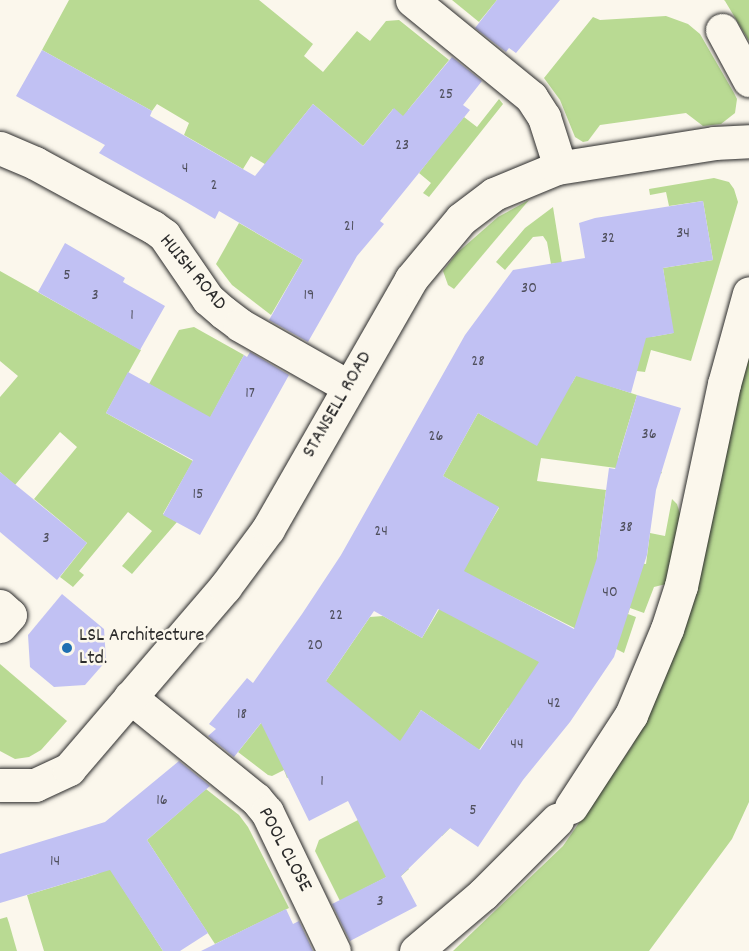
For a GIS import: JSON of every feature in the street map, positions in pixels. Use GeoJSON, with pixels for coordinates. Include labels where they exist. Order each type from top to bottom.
{"type":"FeatureCollection","features":[{"type":"Feature","properties":{"kind":"street"},"geometry":{"type":"LineString","coordinates":[[412,0],[531,97],[544,117],[560,167]]}},
{"type":"Feature","properties":{"kind":"street"},"geometry":{"type":"LineString","coordinates":[[722,30],[749,80]]}},
{"type":"Feature","properties":{"kind":"street","name":"STANSELL ROAD"},"geometry":{"type":"LineString","coordinates":[[0,785],[35,785],[69,769],[225,588],[268,529],[411,279],[461,219],[494,194],[560,167],[714,143],[749,141]]}},
{"type":"Feature","properties":{"kind":"street","name":"HUISH ROAD"},"geometry":{"type":"LineString","coordinates":[[0,148],[25,157],[153,227],[164,235],[208,299],[223,312],[240,325],[349,387]]}},
{"type":"Feature","properties":{"kind":"street"},"geometry":{"type":"LineString","coordinates":[[416,951],[492,885],[564,813],[631,715],[667,629],[681,586],[724,384],[749,293]]}},
{"type":"Feature","properties":{"kind":"street"},"geometry":{"type":"LineString","coordinates":[[0,606],[10,615],[0,626]]}},
{"type":"Feature","properties":{"kind":"street","name":"POOL CLOSE"},"geometry":{"type":"LineString","coordinates":[[130,697],[256,799],[267,812],[334,951]]}},
{"type":"Feature","properties":{"kind":"green space"},"geometry":{"type":"Polygon","coordinates":[[[69,0],[259,0],[313,44],[304,56],[323,72],[357,31],[370,41],[386,21],[399,20],[449,60],[408,110],[445,140],[464,117],[477,127],[499,99],[503,104],[429,197],[423,193],[431,183],[419,173],[440,146],[393,109],[363,146],[313,104],[284,140],[346,190],[270,167],[251,156],[243,169],[184,135],[189,123],[157,104],[152,111],[42,50],[69,0]]]}},
{"type":"Feature","properties":{"kind":"green space"},"geometry":{"type":"Polygon","coordinates":[[[452,0],[497,0],[479,22],[452,0]]]}},
{"type":"Feature","properties":{"kind":"green space"},"geometry":{"type":"Polygon","coordinates":[[[749,0],[749,41],[725,1],[749,0]]]}},
{"type":"Feature","properties":{"kind":"green space"},"geometry":{"type":"Polygon","coordinates":[[[666,16],[688,24],[700,34],[737,99],[735,113],[721,124],[703,126],[686,113],[600,125],[588,141],[583,142],[575,137],[560,100],[544,78],[593,17],[600,20],[666,16]]]}},
{"type":"Feature","properties":{"kind":"green space"},"geometry":{"type":"Polygon","coordinates":[[[714,178],[729,182],[738,202],[691,361],[651,350],[645,372],[637,371],[588,379],[637,395],[618,458],[662,472],[661,474],[541,458],[537,481],[606,490],[597,558],[646,564],[650,533],[665,536],[672,499],[677,504],[681,517],[666,584],[654,587],[644,613],[630,608],[628,614],[636,617],[624,653],[501,591],[480,631],[552,666],[519,715],[508,708],[479,750],[421,710],[408,730],[450,828],[442,836],[411,805],[378,837],[409,869],[401,876],[398,871],[340,901],[315,851],[319,840],[399,799],[339,751],[287,778],[284,770],[272,776],[268,775],[238,752],[277,703],[326,681],[370,617],[383,616],[422,638],[499,508],[443,476],[478,413],[496,423],[572,383],[583,363],[555,263],[551,264],[547,242],[543,236],[533,237],[505,270],[496,262],[525,228],[553,207],[569,307],[651,337],[673,333],[663,268],[713,260],[703,201],[669,206],[666,192],[650,195],[649,189],[714,178]]]}},
{"type":"Feature","properties":{"kind":"green space"},"geometry":{"type":"Polygon","coordinates":[[[529,200],[454,289],[448,285],[443,271],[457,253],[498,217],[529,200]]]}},
{"type":"Feature","properties":{"kind":"green space"},"geometry":{"type":"Polygon","coordinates":[[[239,223],[303,260],[271,315],[232,285],[216,264],[239,223]]]}},
{"type":"Feature","properties":{"kind":"green space"},"geometry":{"type":"Polygon","coordinates":[[[0,271],[141,350],[106,413],[193,461],[163,514],[177,522],[132,574],[122,566],[152,531],[128,512],[79,571],[84,575],[73,587],[60,577],[87,543],[34,499],[77,447],[60,432],[15,485],[0,472],[0,397],[18,376],[0,361],[0,271]]]}},
{"type":"Feature","properties":{"kind":"green space"},"geometry":{"type":"Polygon","coordinates":[[[194,327],[244,355],[210,418],[149,384],[179,330],[194,327]]]}},
{"type":"Feature","properties":{"kind":"green space"},"geometry":{"type":"Polygon","coordinates":[[[749,353],[749,802],[732,839],[649,951],[453,951],[563,846],[632,746],[646,717],[749,353]]]}},
{"type":"Feature","properties":{"kind":"green space"},"geometry":{"type":"Polygon","coordinates":[[[0,664],[67,721],[41,750],[29,757],[15,759],[0,751],[0,664]]]}},
{"type":"Feature","properties":{"kind":"green space"},"geometry":{"type":"Polygon","coordinates":[[[206,789],[239,815],[248,827],[289,908],[215,944],[147,840],[206,789]]]}},
{"type":"Feature","properties":{"kind":"green space"},"geometry":{"type":"Polygon","coordinates":[[[109,867],[163,951],[44,951],[27,895],[97,874],[109,867]]]}},
{"type":"Feature","properties":{"kind":"green space"},"geometry":{"type":"Polygon","coordinates":[[[7,917],[17,951],[0,951],[0,919],[7,917]]]}},
{"type":"Feature","properties":{"kind":"building"},"geometry":{"type":"Polygon","coordinates":[[[497,0],[560,0],[516,53],[509,48],[506,52],[475,28],[497,0]]]}},
{"type":"Feature","properties":{"kind":"building"},"geometry":{"type":"Polygon","coordinates":[[[42,50],[152,111],[150,116],[255,176],[313,104],[363,146],[394,108],[403,116],[452,57],[482,81],[463,105],[470,110],[380,221],[384,224],[357,256],[308,342],[269,320],[303,260],[219,211],[215,219],[99,153],[105,145],[16,96],[42,50]]]}},
{"type":"Feature","properties":{"kind":"building"},"geometry":{"type":"Polygon","coordinates":[[[703,201],[713,260],[663,268],[674,333],[646,338],[631,393],[576,376],[537,446],[478,413],[443,476],[499,507],[464,571],[574,629],[597,558],[609,468],[615,469],[637,395],[681,408],[656,490],[647,555],[614,657],[570,722],[523,780],[478,847],[450,828],[401,876],[417,906],[350,941],[332,904],[386,877],[348,801],[309,821],[261,723],[234,757],[208,736],[216,729],[209,724],[247,678],[253,683],[302,614],[341,555],[465,335],[513,270],[585,258],[579,223],[595,218],[703,201]],[[438,609],[422,638],[374,611],[326,681],[400,741],[421,710],[480,750],[539,662],[438,609]]]}},
{"type":"Feature","properties":{"kind":"building"},"geometry":{"type":"Polygon","coordinates":[[[65,243],[125,278],[123,282],[165,306],[140,350],[38,292],[65,243]]]}},
{"type":"Feature","properties":{"kind":"building"},"geometry":{"type":"Polygon","coordinates":[[[250,352],[289,375],[200,535],[163,515],[193,460],[106,413],[128,372],[210,417],[244,355],[247,357],[250,352]]]}},
{"type":"Feature","properties":{"kind":"building"},"geometry":{"type":"Polygon","coordinates":[[[0,472],[87,543],[57,580],[0,532],[0,472]]]}},
{"type":"Feature","properties":{"kind":"building","name":"LSL Architecture Ltd."},"geometry":{"type":"Polygon","coordinates":[[[62,594],[104,629],[106,661],[85,685],[54,687],[30,667],[28,635],[62,594]]]}},
{"type":"Feature","properties":{"kind":"building"},"geometry":{"type":"Polygon","coordinates":[[[179,761],[210,786],[147,840],[208,933],[180,951],[163,951],[110,870],[0,903],[0,854],[105,822],[179,761]]]}},
{"type":"Feature","properties":{"kind":"building"},"geometry":{"type":"Polygon","coordinates":[[[286,909],[293,924],[299,921],[313,951],[201,951],[286,909]]]}},
{"type":"Feature","properties":{"kind":"place","name":"LSL Architecture Ltd."},"geometry":{"type":"Point","coordinates":[67,648]}}]}
